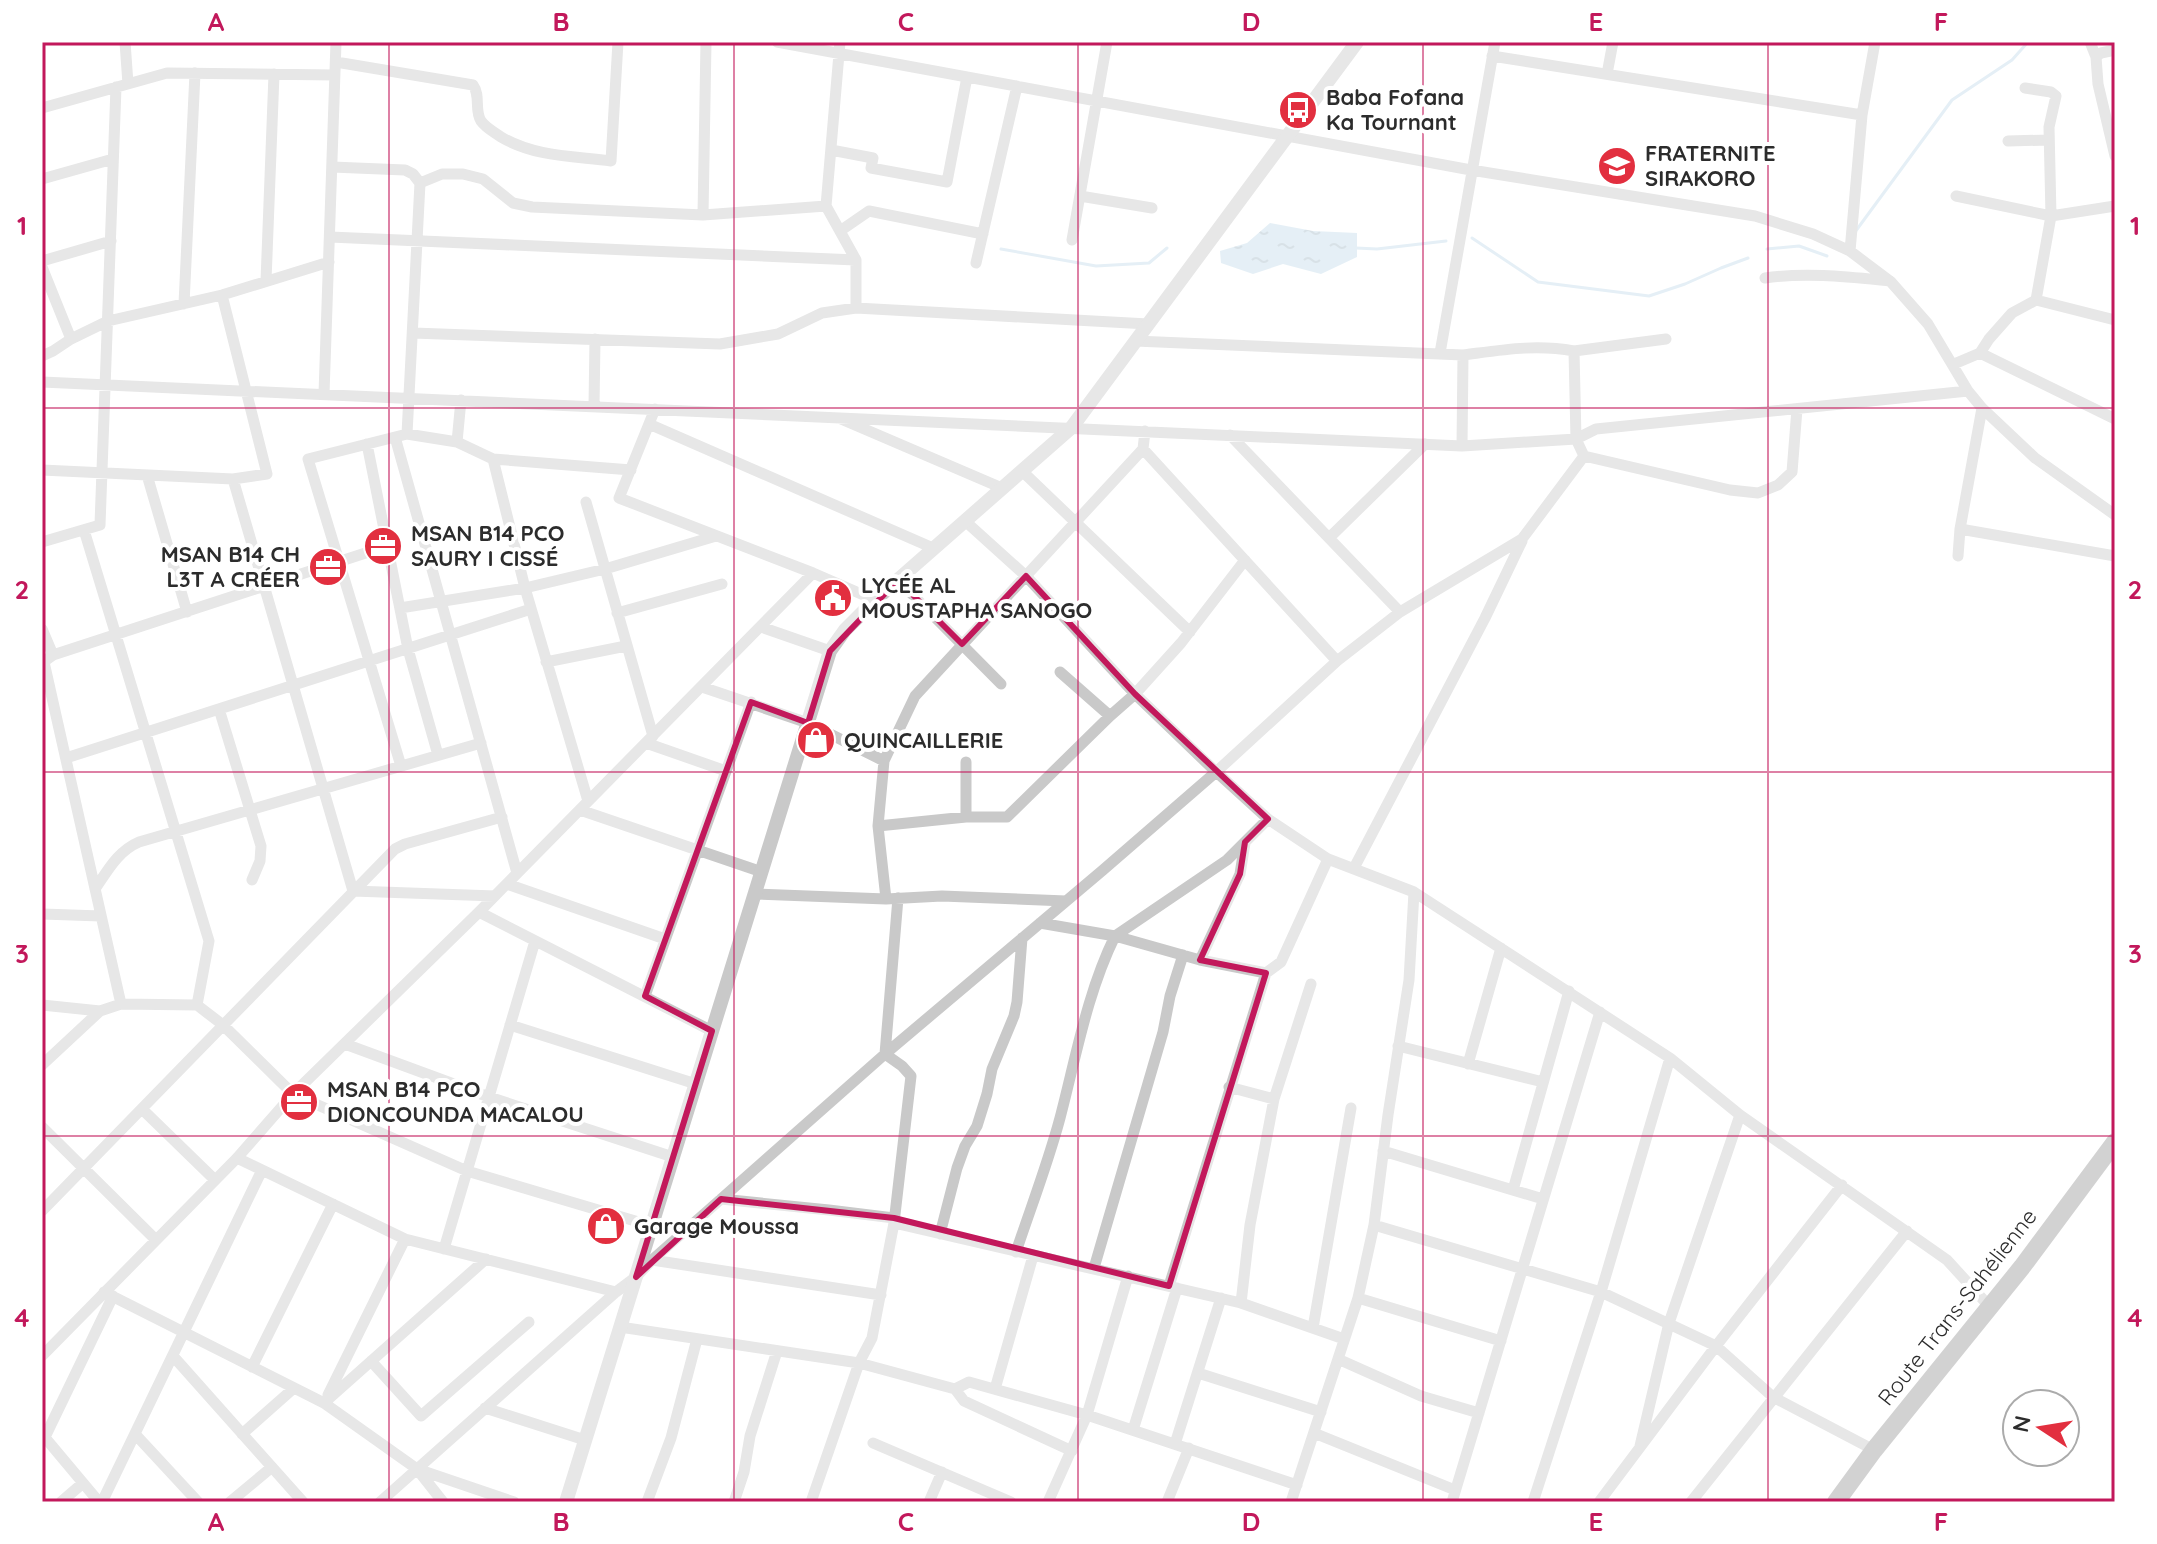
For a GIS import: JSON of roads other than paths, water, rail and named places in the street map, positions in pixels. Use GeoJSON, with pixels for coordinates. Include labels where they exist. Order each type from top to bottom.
{"type":"FeatureCollection","features":[{"type":"Feature","properties":{"kind":"highway","name":"Route Trans-Sahélienne"},"geometry":{"type":"LineString","coordinates":[[1836,1502],[1874,1450],[2022,1267],[2115,1142]]}},
{"type":"Feature","properties":{"kind":"street"},"geometry":{"type":"LineString","coordinates":[[42,542],[100,525],[113,159],[125,42]]}},
{"type":"Feature","properties":{"kind":"street"},"geometry":{"type":"LineString","coordinates":[[324,394],[336,42]]}},
{"type":"Feature","properties":{"kind":"street"},"geometry":{"type":"LineString","coordinates":[[336,62],[473,85],[477,91],[478,116],[482,124],[518,147],[611,161],[618,42]]}},
{"type":"Feature","properties":{"kind":"street"},"geometry":{"type":"LineString","coordinates":[[703,215],[706,42]]}},
{"type":"Feature","properties":{"kind":"street"},"geometry":{"type":"LineString","coordinates":[[777,42],[839,48],[967,77],[1471,170],[1755,216],[1813,234],[1850,251],[1891,282],[1928,324],[1968,391],[1982,408],[2035,458],[2115,515]]}},
{"type":"Feature","properties":{"kind":"street"},"geometry":{"type":"LineString","coordinates":[[1072,240],[1107,42]]}},
{"type":"Feature","properties":{"kind":"street"},"geometry":{"type":"LineString","coordinates":[[566,1502],[830,651],[845,630],[875,600],[1072,427],[1357,42]]}},
{"type":"Feature","properties":{"kind":"street"},"geometry":{"type":"LineString","coordinates":[[1440,353],[1495,42]]}},
{"type":"Feature","properties":{"kind":"street"},"geometry":{"type":"LineString","coordinates":[[1607,74],[1613,42]]}},
{"type":"Feature","properties":{"kind":"street"},"geometry":{"type":"LineString","coordinates":[[1850,251],[1862,115],[1875,42]]}},
{"type":"Feature","properties":{"kind":"street"},"geometry":{"type":"LineString","coordinates":[[2090,42],[2096,57],[2098,84],[2112,124],[2115,156]]}},
{"type":"Feature","properties":{"kind":"street"},"geometry":{"type":"LineString","coordinates":[[839,48],[826,206],[856,260],[856,308]]}},
{"type":"Feature","properties":{"kind":"street"},"geometry":{"type":"LineString","coordinates":[[2096,57],[2115,50]]}},
{"type":"Feature","properties":{"kind":"street"},"geometry":{"type":"LineString","coordinates":[[1492,56],[1862,115]]}},
{"type":"Feature","properties":{"kind":"street"},"geometry":{"type":"LineString","coordinates":[[42,108],[167,73],[335,75]]}},
{"type":"Feature","properties":{"kind":"street"},"geometry":{"type":"LineString","coordinates":[[184,304],[195,73]]}},
{"type":"Feature","properties":{"kind":"street"},"geometry":{"type":"LineString","coordinates":[[266,281],[274,74]]}},
{"type":"Feature","properties":{"kind":"street"},"geometry":{"type":"LineString","coordinates":[[831,150],[873,158],[871,168],[947,182],[967,77]]}},
{"type":"Feature","properties":{"kind":"street"},"geometry":{"type":"LineString","coordinates":[[976,263],[1017,86]]}},
{"type":"Feature","properties":{"kind":"street"},"geometry":{"type":"LineString","coordinates":[[2025,88],[2051,92],[2056,96],[2049,127],[2051,216],[2036,300]]}},
{"type":"Feature","properties":{"kind":"street"},"geometry":{"type":"LineString","coordinates":[[2008,141],[2049,140]]}},
{"type":"Feature","properties":{"kind":"street"},"geometry":{"type":"LineString","coordinates":[[42,179],[113,159]]}},
{"type":"Feature","properties":{"kind":"street"},"geometry":{"type":"LineString","coordinates":[[332,167],[405,170],[420,183],[409,398],[401,435],[441,601],[517,873]]}},
{"type":"Feature","properties":{"kind":"street"},"geometry":{"type":"LineString","coordinates":[[420,183],[442,174],[463,174],[483,179],[513,203],[532,207],[703,215],[826,206]]}},
{"type":"Feature","properties":{"kind":"street"},"geometry":{"type":"LineString","coordinates":[[1080,196],[1152,208]]}},
{"type":"Feature","properties":{"kind":"street"},"geometry":{"type":"LineString","coordinates":[[1956,196],[2051,216],[2115,206]]}},
{"type":"Feature","properties":{"kind":"street"},"geometry":{"type":"LineString","coordinates":[[840,231],[869,211],[983,234]]}},
{"type":"Feature","properties":{"kind":"street"},"geometry":{"type":"LineString","coordinates":[[330,237],[856,260]]}},
{"type":"Feature","properties":{"kind":"street"},"geometry":{"type":"LineString","coordinates":[[71,339],[42,264],[111,241]]}},
{"type":"Feature","properties":{"kind":"street"},"geometry":{"type":"LineString","coordinates":[[42,356],[108,321],[222,295],[329,262]]}},
{"type":"Feature","properties":{"kind":"street"},"geometry":{"type":"LineString","coordinates":[[1765,278],[1835,275],[1891,282]]}},
{"type":"Feature","properties":{"kind":"street"},"geometry":{"type":"LineString","coordinates":[[42,470],[233,479],[267,474],[222,295]]}},
{"type":"Feature","properties":{"kind":"street"},"geometry":{"type":"LineString","coordinates":[[1954,364],[1980,353],[2012,313],[2036,300],[2115,320]]}},
{"type":"Feature","properties":{"kind":"street"},"geometry":{"type":"LineString","coordinates":[[413,333],[720,344],[778,334],[822,313],[856,308],[1148,324]]}},
{"type":"Feature","properties":{"kind":"street"},"geometry":{"type":"LineString","coordinates":[[594,406],[595,339]]}},
{"type":"Feature","properties":{"kind":"street"},"geometry":{"type":"LineString","coordinates":[[1135,341],[1463,355],[1531,346],[1574,351],[1666,339]]}},
{"type":"Feature","properties":{"kind":"street"},"geometry":{"type":"LineString","coordinates":[[1574,351],[1576,439],[1584,456]]}},
{"type":"Feature","properties":{"kind":"street"},"geometry":{"type":"LineString","coordinates":[[1980,353],[2115,419]]}},
{"type":"Feature","properties":{"kind":"street"},"geometry":{"type":"LineString","coordinates":[[1462,446],[1463,355]]}},
{"type":"Feature","properties":{"kind":"street"},"geometry":{"type":"LineString","coordinates":[[42,382],[1462,446],[1576,439],[1596,429],[1968,391]]}},
{"type":"Feature","properties":{"kind":"street"},"geometry":{"type":"LineString","coordinates":[[457,442],[461,400]]}},
{"type":"Feature","properties":{"kind":"street"},"geometry":{"type":"LineString","coordinates":[[1958,556],[1982,408]]}},
{"type":"Feature","properties":{"kind":"street"},"geometry":{"type":"LineString","coordinates":[[655,409],[619,498],[875,600]]}},
{"type":"Feature","properties":{"kind":"street"},"geometry":{"type":"LineString","coordinates":[[1584,456],[1730,490],[1758,493],[1778,485],[1792,472],[1797,409]]}},
{"type":"Feature","properties":{"kind":"street"},"geometry":{"type":"LineString","coordinates":[[835,416],[1002,488]]}},
{"type":"Feature","properties":{"kind":"street"},"geometry":{"type":"LineString","coordinates":[[649,424],[933,548]]}},
{"type":"Feature","properties":{"kind":"street"},"geometry":{"type":"LineString","coordinates":[[885,1054],[892,899],[878,826],[884,761],[915,696],[1143,449],[1145,431]]}},
{"type":"Feature","properties":{"kind":"street"},"geometry":{"type":"LineString","coordinates":[[401,766],[308,459],[401,435],[457,442],[493,459],[631,470]]}},
{"type":"Feature","properties":{"kind":"street"},"geometry":{"type":"LineString","coordinates":[[1230,435],[1400,612]]}},
{"type":"Feature","properties":{"kind":"street"},"geometry":{"type":"LineString","coordinates":[[367,444],[408,649],[438,755]]}},
{"type":"Feature","properties":{"kind":"street"},"geometry":{"type":"LineString","coordinates":[[1329,538],[1425,444]]}},
{"type":"Feature","properties":{"kind":"street"},"geometry":{"type":"LineString","coordinates":[[1143,449],[1337,661]]}},
{"type":"Feature","properties":{"kind":"street"},"geometry":{"type":"LineString","coordinates":[[1354,868],[1485,618],[1522,539],[1584,456]]}},
{"type":"Feature","properties":{"kind":"street"},"geometry":{"type":"LineString","coordinates":[[493,459],[584,806]]}},
{"type":"Feature","properties":{"kind":"street"},"geometry":{"type":"LineString","coordinates":[[1022,471],[1190,632]]}},
{"type":"Feature","properties":{"kind":"street"},"geometry":{"type":"LineString","coordinates":[[147,475],[187,612]]}},
{"type":"Feature","properties":{"kind":"street"},"geometry":{"type":"LineString","coordinates":[[233,479],[353,891]]}},
{"type":"Feature","properties":{"kind":"street"},"geometry":{"type":"LineString","coordinates":[[586,502],[649,739]]}},
{"type":"Feature","properties":{"kind":"street"},"geometry":{"type":"LineString","coordinates":[[965,521],[1026,576],[1135,694],[1268,819],[1328,859],[1414,892],[1670,1058],[1740,1115],[1947,1260],[1989,1306]]}},
{"type":"Feature","properties":{"kind":"street"},"geometry":{"type":"LineString","coordinates":[[1960,529],[2115,556]]}},
{"type":"Feature","properties":{"kind":"street"},"geometry":{"type":"LineString","coordinates":[[84,530],[209,941],[197,1005]]}},
{"type":"Feature","properties":{"kind":"street"},"geometry":{"type":"LineString","coordinates":[[400,608],[525,588],[605,569],[717,536]]}},
{"type":"Feature","properties":{"kind":"street"},"geometry":{"type":"LineString","coordinates":[[380,1502],[885,1054],[1216,772],[1337,661],[1400,612],[1522,539]]}},
{"type":"Feature","properties":{"kind":"street"},"geometry":{"type":"LineString","coordinates":[[46,660],[387,546]]}},
{"type":"Feature","properties":{"kind":"street"},"geometry":{"type":"LineString","coordinates":[[878,826],[966,817],[1007,817],[1135,694],[1190,632],[1245,560]]}},
{"type":"Feature","properties":{"kind":"street"},"geometry":{"type":"LineString","coordinates":[[42,1356],[108,1294],[293,1094],[507,884],[813,573]]}},
{"type":"Feature","properties":{"kind":"street"},"geometry":{"type":"LineString","coordinates":[[898,580],[1001,684]]}},
{"type":"Feature","properties":{"kind":"street"},"geometry":{"type":"LineString","coordinates":[[617,613],[722,584]]}},
{"type":"Feature","properties":{"kind":"street"},"geometry":{"type":"LineString","coordinates":[[66,758],[531,609]]}},
{"type":"Feature","properties":{"kind":"street"},"geometry":{"type":"LineString","coordinates":[[761,627],[830,651]]}},
{"type":"Feature","properties":{"kind":"street"},"geometry":{"type":"LineString","coordinates":[[42,629],[66,758],[121,1004]]}},
{"type":"Feature","properties":{"kind":"street"},"geometry":{"type":"LineString","coordinates":[[546,662],[626,646]]}},
{"type":"Feature","properties":{"kind":"street"},"geometry":{"type":"LineString","coordinates":[[1060,672],[1110,716]]}},
{"type":"Feature","properties":{"kind":"street"},"geometry":{"type":"LineString","coordinates":[[702,687],[808,723],[884,761]]}},
{"type":"Feature","properties":{"kind":"street"},"geometry":{"type":"LineString","coordinates":[[645,996],[751,702]]}},
{"type":"Feature","properties":{"kind":"street"},"geometry":{"type":"LineString","coordinates":[[219,709],[261,852],[252,880]]}},
{"type":"Feature","properties":{"kind":"street"},"geometry":{"type":"LineString","coordinates":[[649,739],[726,771]]}},
{"type":"Feature","properties":{"kind":"street"},"geometry":{"type":"LineString","coordinates":[[95,889],[117,856],[127,847],[481,743]]}},
{"type":"Feature","properties":{"kind":"street"},"geometry":{"type":"LineString","coordinates":[[966,762],[966,817]]}},
{"type":"Feature","properties":{"kind":"street"},"geometry":{"type":"LineString","coordinates":[[584,806],[762,872]]}},
{"type":"Feature","properties":{"kind":"street"},"geometry":{"type":"LineString","coordinates":[[42,1211],[395,849],[502,817]]}},
{"type":"Feature","properties":{"kind":"street"},"geometry":{"type":"LineString","coordinates":[[1016,1252],[1059,1119],[1076,1047],[1105,956],[1115,936],[1227,860],[1268,819]]}},
{"type":"Feature","properties":{"kind":"street"},"geometry":{"type":"LineString","coordinates":[[1200,960],[1240,874],[1245,842]]}},
{"type":"Feature","properties":{"kind":"street"},"geometry":{"type":"LineString","coordinates":[[1133,1430],[1229,1087],[1266,973],[1281,962],[1328,859]]}},
{"type":"Feature","properties":{"kind":"street"},"geometry":{"type":"LineString","coordinates":[[507,884],[665,939]]}},
{"type":"Feature","properties":{"kind":"street"},"geometry":{"type":"LineString","coordinates":[[353,891],[495,896]]}},
{"type":"Feature","properties":{"kind":"street"},"geometry":{"type":"LineString","coordinates":[[1291,1502],[1358,1298],[1374,1225],[1409,980],[1414,892]]}},
{"type":"Feature","properties":{"kind":"street"},"geometry":{"type":"LineString","coordinates":[[755,894],[1066,901]]}},
{"type":"Feature","properties":{"kind":"street"},"geometry":{"type":"LineString","coordinates":[[479,912],[712,1031]]}},
{"type":"Feature","properties":{"kind":"street"},"geometry":{"type":"LineString","coordinates":[[42,914],[101,916]]}},
{"type":"Feature","properties":{"kind":"street"},"geometry":{"type":"LineString","coordinates":[[1040,923],[1115,936],[1200,960],[1266,973]]}},
{"type":"Feature","properties":{"kind":"street"},"geometry":{"type":"LineString","coordinates":[[940,1234],[957,1168],[977,1126],[992,1069],[1014,1016],[1022,938]]}},
{"type":"Feature","properties":{"kind":"street"},"geometry":{"type":"LineString","coordinates":[[444,1249],[535,941]]}},
{"type":"Feature","properties":{"kind":"street"},"geometry":{"type":"LineString","coordinates":[[1468,1064],[1501,948]]}},
{"type":"Feature","properties":{"kind":"street"},"geometry":{"type":"LineString","coordinates":[[1094,1268],[1183,955]]}},
{"type":"Feature","properties":{"kind":"street"},"geometry":{"type":"LineString","coordinates":[[1241,1303],[1250,1225],[1274,1099],[1311,984]]}},
{"type":"Feature","properties":{"kind":"street"},"geometry":{"type":"LineString","coordinates":[[1513,1190],[1569,991]]}},
{"type":"Feature","properties":{"kind":"street"},"geometry":{"type":"LineString","coordinates":[[42,1005],[100,1011],[121,1004],[197,1005],[223,1025],[293,1094],[467,1171],[652,1226]]}},
{"type":"Feature","properties":{"kind":"street"},"geometry":{"type":"LineString","coordinates":[[42,1065],[100,1011]]}},
{"type":"Feature","properties":{"kind":"street"},"geometry":{"type":"LineString","coordinates":[[1314,1433],[1454,1496],[1600,1012]]}},
{"type":"Feature","properties":{"kind":"street"},"geometry":{"type":"LineString","coordinates":[[510,1025],[696,1084]]}},
{"type":"Feature","properties":{"kind":"street"},"geometry":{"type":"LineString","coordinates":[[345,1044],[489,1097],[673,1157]]}},
{"type":"Feature","properties":{"kind":"street"},"geometry":{"type":"LineString","coordinates":[[1398,1046],[1543,1082]]}},
{"type":"Feature","properties":{"kind":"street"},"geometry":{"type":"LineString","coordinates":[[811,1502],[859,1363],[872,1338],[894,1221],[911,1076],[885,1054]]}},
{"type":"Feature","properties":{"kind":"street"},"geometry":{"type":"LineString","coordinates":[[1533,1502],[1601,1292],[1670,1058]]}},
{"type":"Feature","properties":{"kind":"street"},"geometry":{"type":"LineString","coordinates":[[1229,1087],[1274,1099]]}},
{"type":"Feature","properties":{"kind":"street"},"geometry":{"type":"LineString","coordinates":[[1313,1328],[1351,1108]]}},
{"type":"Feature","properties":{"kind":"street"},"geometry":{"type":"LineString","coordinates":[[142,1109],[215,1180]]}},
{"type":"Feature","properties":{"kind":"street"},"geometry":{"type":"LineString","coordinates":[[1639,1450],[1669,1323],[1740,1115]]}},
{"type":"Feature","properties":{"kind":"street"},"geometry":{"type":"LineString","coordinates":[[42,1127],[156,1240]]}},
{"type":"Feature","properties":{"kind":"street"},"geometry":{"type":"LineString","coordinates":[[1383,1151],[1543,1199]]}},
{"type":"Feature","properties":{"kind":"street"},"geometry":{"type":"LineString","coordinates":[[237,1158],[405,1239],[616,1292]]}},
{"type":"Feature","properties":{"kind":"street"},"geometry":{"type":"LineString","coordinates":[[108,1294],[44,1435],[100,1502],[262,1170]]}},
{"type":"Feature","properties":{"kind":"street"},"geometry":{"type":"LineString","coordinates":[[1599,1502],[1842,1185]]}},
{"type":"Feature","properties":{"kind":"street"},"geometry":{"type":"LineString","coordinates":[[721,1199],[894,1221],[1241,1303],[1344,1339]]}},
{"type":"Feature","properties":{"kind":"street"},"geometry":{"type":"LineString","coordinates":[[252,1367],[333,1204]]}},
{"type":"Feature","properties":{"kind":"street"},"geometry":{"type":"LineString","coordinates":[[1374,1225],[1601,1292],[1716,1346],[1773,1397],[1874,1450]]}},
{"type":"Feature","properties":{"kind":"street"},"geometry":{"type":"LineString","coordinates":[[1691,1502],[1907,1231]]}},
{"type":"Feature","properties":{"kind":"street"},"geometry":{"type":"LineString","coordinates":[[324,1403],[405,1239]]}},
{"type":"Feature","properties":{"kind":"street"},"geometry":{"type":"LineString","coordinates":[[995,1389],[1033,1256]]}},
{"type":"Feature","properties":{"kind":"street"},"geometry":{"type":"LineString","coordinates":[[324,1403],[486,1259]]}},
{"type":"Feature","properties":{"kind":"street"},"geometry":{"type":"LineString","coordinates":[[652,1260],[881,1295]]}},
{"type":"Feature","properties":{"kind":"street"},"geometry":{"type":"LineString","coordinates":[[1048,1502],[1087,1415],[1128,1276]]}},
{"type":"Feature","properties":{"kind":"street"},"geometry":{"type":"LineString","coordinates":[[108,1294],[324,1403],[417,1469],[443,1502]]}},
{"type":"Feature","properties":{"kind":"street"},"geometry":{"type":"LineString","coordinates":[[1175,1444],[1221,1298]]}},
{"type":"Feature","properties":{"kind":"street"},"geometry":{"type":"LineString","coordinates":[[1358,1298],[1501,1341]]}},
{"type":"Feature","properties":{"kind":"street"},"geometry":{"type":"LineString","coordinates":[[371,1361],[421,1416],[529,1322]]}},
{"type":"Feature","properties":{"kind":"street"},"geometry":{"type":"LineString","coordinates":[[620,1327],[859,1363],[955,1389],[964,1401],[1072,1451]]}},
{"type":"Feature","properties":{"kind":"street"},"geometry":{"type":"LineString","coordinates":[[647,1502],[671,1438],[697,1339]]}},
{"type":"Feature","properties":{"kind":"street"},"geometry":{"type":"LineString","coordinates":[[734,1502],[744,1472],[750,1436],[777,1351]]}},
{"type":"Feature","properties":{"kind":"street"},"geometry":{"type":"LineString","coordinates":[[173,1356],[303,1502]]}},
{"type":"Feature","properties":{"kind":"street"},"geometry":{"type":"LineString","coordinates":[[1338,1359],[1421,1396],[1479,1413]]}},
{"type":"Feature","properties":{"kind":"street"},"geometry":{"type":"LineString","coordinates":[[1198,1373],[1321,1412]]}},
{"type":"Feature","properties":{"kind":"street"},"geometry":{"type":"LineString","coordinates":[[955,1389],[969,1382],[995,1389],[1087,1415],[1297,1485]]}},
{"type":"Feature","properties":{"kind":"street"},"geometry":{"type":"LineString","coordinates":[[242,1434],[294,1388]]}},
{"type":"Feature","properties":{"kind":"street"},"geometry":{"type":"LineString","coordinates":[[485,1408],[585,1440]]}},
{"type":"Feature","properties":{"kind":"street"},"geometry":{"type":"LineString","coordinates":[[135,1434],[198,1502]]}},
{"type":"Feature","properties":{"kind":"street"},"geometry":{"type":"LineString","coordinates":[[873,1443],[1011,1502]]}},
{"type":"Feature","properties":{"kind":"street"},"geometry":{"type":"LineString","coordinates":[[1167,1502],[1189,1448]]}},
{"type":"Feature","properties":{"kind":"street"},"geometry":{"type":"LineString","coordinates":[[230,1502],[272,1467]]}},
{"type":"Feature","properties":{"kind":"street"},"geometry":{"type":"LineString","coordinates":[[417,1469],[514,1502]]}},
{"type":"Feature","properties":{"kind":"street"},"geometry":{"type":"LineString","coordinates":[[929,1502],[942,1472]]}},
{"type":"Feature","properties":{"kind":"street"},"geometry":{"type":"LineString","coordinates":[[61,1502],[83,1483]]}},
{"type":"Feature","properties":{"kind":"water"},"geometry":{"type":"Polygon","coordinates":[[[1270,223],[1313,231],[1357,233],[1357,257],[1321,274],[1283,264],[1253,274],[1221,263],[1220,251],[1247,243],[1270,223]]]}},
{"type":"Feature","properties":{"kind":"waterway"},"geometry":{"type":"LineString","coordinates":[[1855,232],[1952,100],[2012,60],[2028,42]]}},
{"type":"Feature","properties":{"kind":"waterway"},"geometry":{"type":"LineString","coordinates":[[1472,238],[1538,282],[1649,296],[1748,258]]}},
{"type":"Feature","properties":{"kind":"waterway"},"geometry":{"type":"LineString","coordinates":[[1356,248],[1377,249],[1446,241]]}},
{"type":"Feature","properties":{"kind":"waterway"},"geometry":{"type":"LineString","coordinates":[[1767,249],[1799,246],[1827,256]]}},
{"type":"Feature","properties":{"kind":"waterway"},"geometry":{"type":"LineString","coordinates":[[1001,249],[1096,266],[1149,263],[1167,248]]}},
{"type":"Feature","properties":{"kind":"place","name":"Baba Fofana Ka Tournant"},"geometry":{"type":"Point","coordinates":[1298,110]}},
{"type":"Feature","properties":{"kind":"place","name":"FRATERNITE SIRAKORO"},"geometry":{"type":"Point","coordinates":[1617,166]}},
{"type":"Feature","properties":{"kind":"place","name":"MSAN B14 PCO SAURY I CISSÉ"},"geometry":{"type":"Point","coordinates":[383,546]}},
{"type":"Feature","properties":{"kind":"place","name":"MSAN B14 CH L3T A CRÉER"},"geometry":{"type":"Point","coordinates":[328,567]}},
{"type":"Feature","properties":{"kind":"place","name":"LYCÉE AL MOUSTAPHA SANOGO"},"geometry":{"type":"Point","coordinates":[833,598]}},
{"type":"Feature","properties":{"kind":"place","name":"QUINCAILLERIE"},"geometry":{"type":"Point","coordinates":[816,740]}},
{"type":"Feature","properties":{"kind":"place","name":"MSAN B14 PCO DIONCOUNDA MACALOU"},"geometry":{"type":"Point","coordinates":[299,1102]}},
{"type":"Feature","properties":{"kind":"place","name":"Garage Moussa"},"geometry":{"type":"Point","coordinates":[606,1226]}}]}
